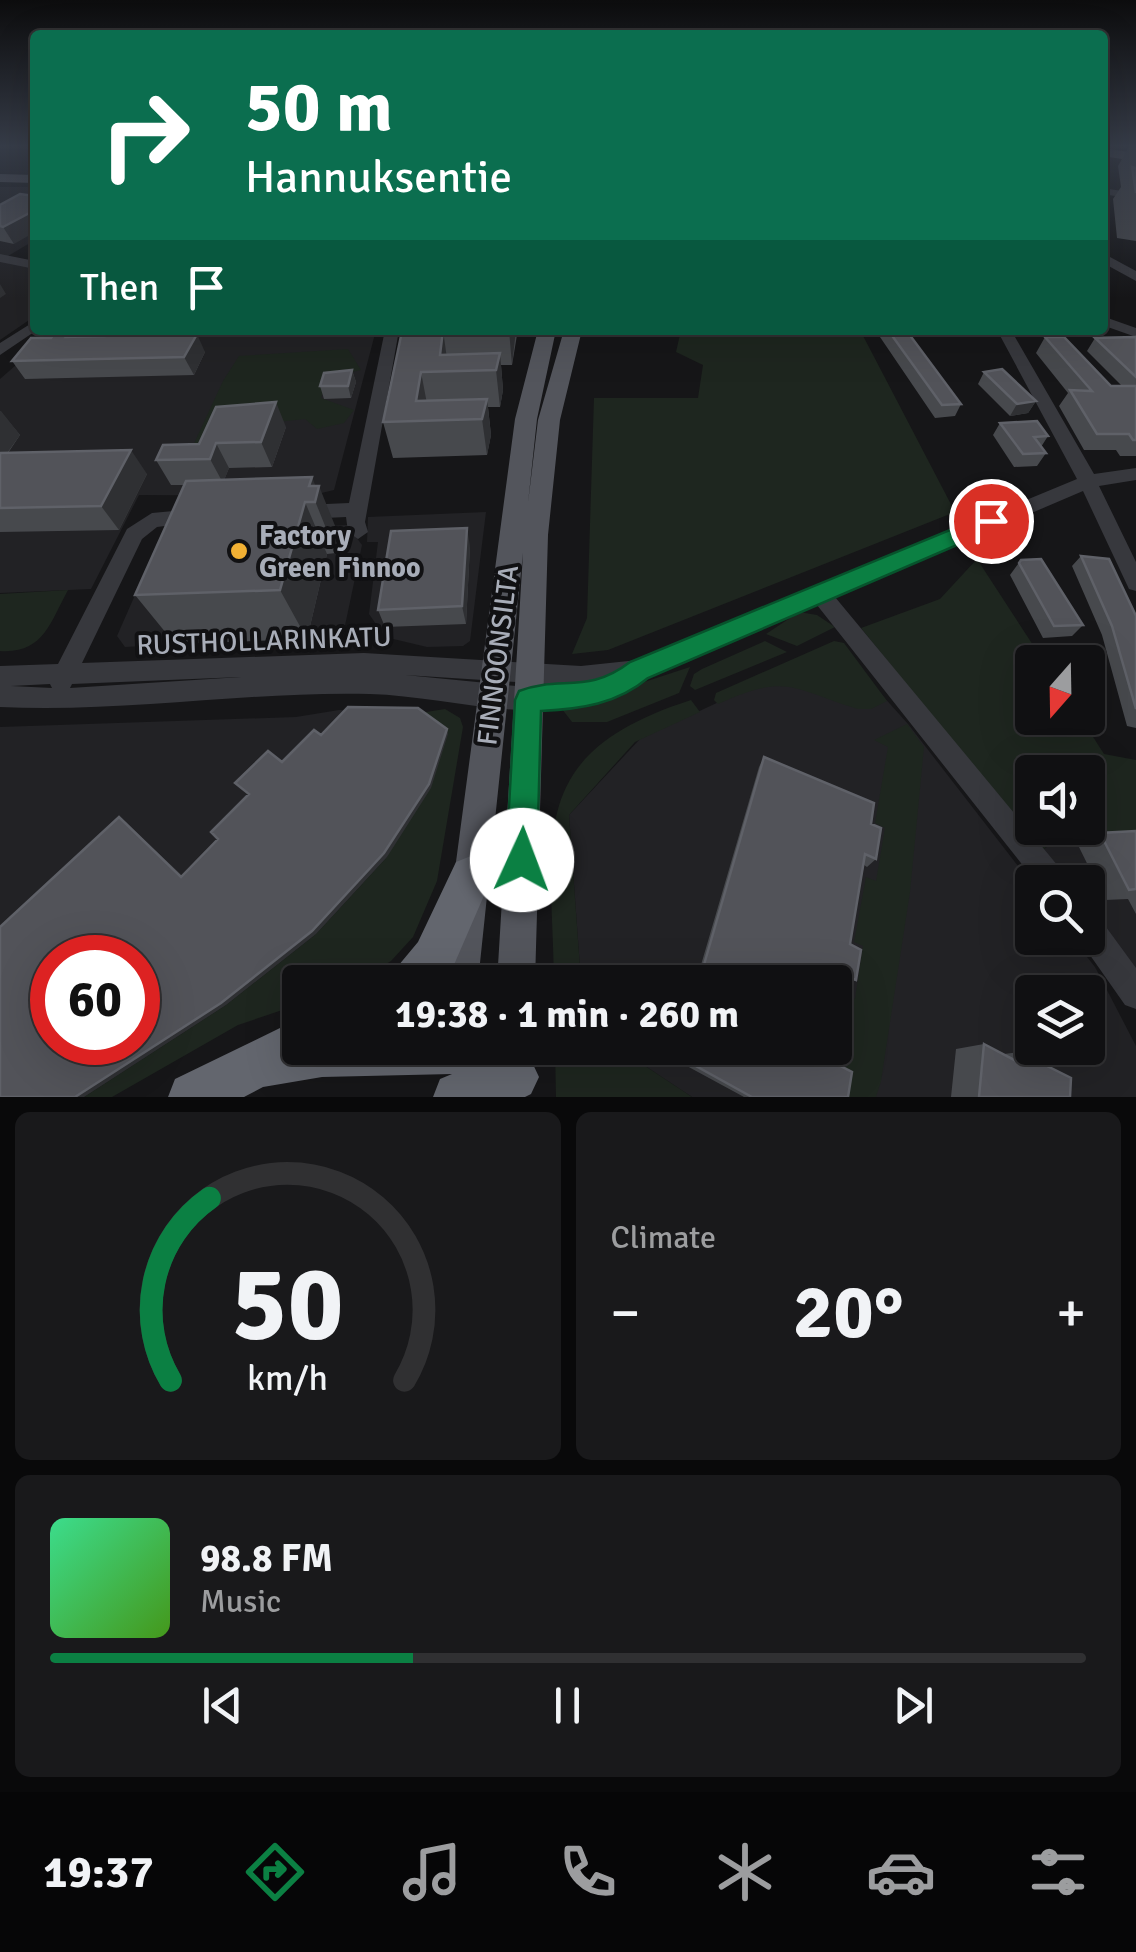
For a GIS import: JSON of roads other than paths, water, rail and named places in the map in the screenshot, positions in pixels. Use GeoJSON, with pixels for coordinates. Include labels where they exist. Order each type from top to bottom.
{"type":"FeatureCollection","features":[{"type":"Feature","properties":{"kind":"highway"},"geometry":{"type":"LineString","coordinates":[[428,965],[471,877]]}},
{"type":"Feature","properties":{"kind":"highway"},"geometry":{"type":"LineString","coordinates":[[193,1097],[282,1051]]}},
{"type":"Feature","properties":{"kind":"highway"},"geometry":{"type":"LineString","coordinates":[[402,1065],[455,1073],[514,1074]]}},
{"type":"Feature","properties":{"kind":"main road","name":"FINNOONSILTA"},"geometry":{"type":"LineString","coordinates":[[516,965],[511,684],[526,418],[546,335]]}},
{"type":"Feature","properties":{"kind":"main road","name":"FINNOONSILTA"},"geometry":{"type":"LineString","coordinates":[[461,965],[471,877],[511,684],[549,420],[572,335]]}},
{"type":"Feature","properties":{"kind":"street"},"geometry":{"type":"LineString","coordinates":[[0,258],[30,264]]}},
{"type":"Feature","properties":{"kind":"street"},"geometry":{"type":"LineString","coordinates":[[1110,261],[1136,278]]}},
{"type":"Feature","properties":{"kind":"street"},"geometry":{"type":"LineString","coordinates":[[1108,322],[1136,333]]}},
{"type":"Feature","properties":{"kind":"street"},"geometry":{"type":"LineString","coordinates":[[0,350],[30,329]]}},
{"type":"Feature","properties":{"kind":"street"},"geometry":{"type":"LineString","coordinates":[[274,513],[358,521],[391,335]]}},
{"type":"Feature","properties":{"kind":"street"},"geometry":{"type":"LineString","coordinates":[[1007,335],[1136,583]]}},
{"type":"Feature","properties":{"kind":"street"},"geometry":{"type":"LineString","coordinates":[[511,684],[584,696],[622,684],[639,670],[1086,482],[1136,474]]}},
{"type":"Feature","properties":{"kind":"street"},"geometry":{"type":"LineString","coordinates":[[51,698],[134,534],[142,526],[163,518],[220,515]]}},
{"type":"Feature","properties":{"kind":"street"},"geometry":{"type":"LineString","coordinates":[[819,592],[1039,865]]}},
{"type":"Feature","properties":{"kind":"street","name":"RUSTHOLLARINKATU"},"geometry":{"type":"LineString","coordinates":[[0,676],[364,663],[511,684]]}},
{"type":"Feature","properties":{"kind":"street","name":"RUSTHOLLARINKATU"},"geometry":{"type":"LineString","coordinates":[[0,696],[51,698],[374,684],[511,684]]}},
{"type":"Feature","properties":{"kind":"street"},"geometry":{"type":"LineString","coordinates":[[1105,950],[1136,994]]}},
{"type":"Feature","properties":{"kind":"place","name":"Factory Green Finnoo"},"geometry":{"type":"Point","coordinates":[239,551]}}]}
